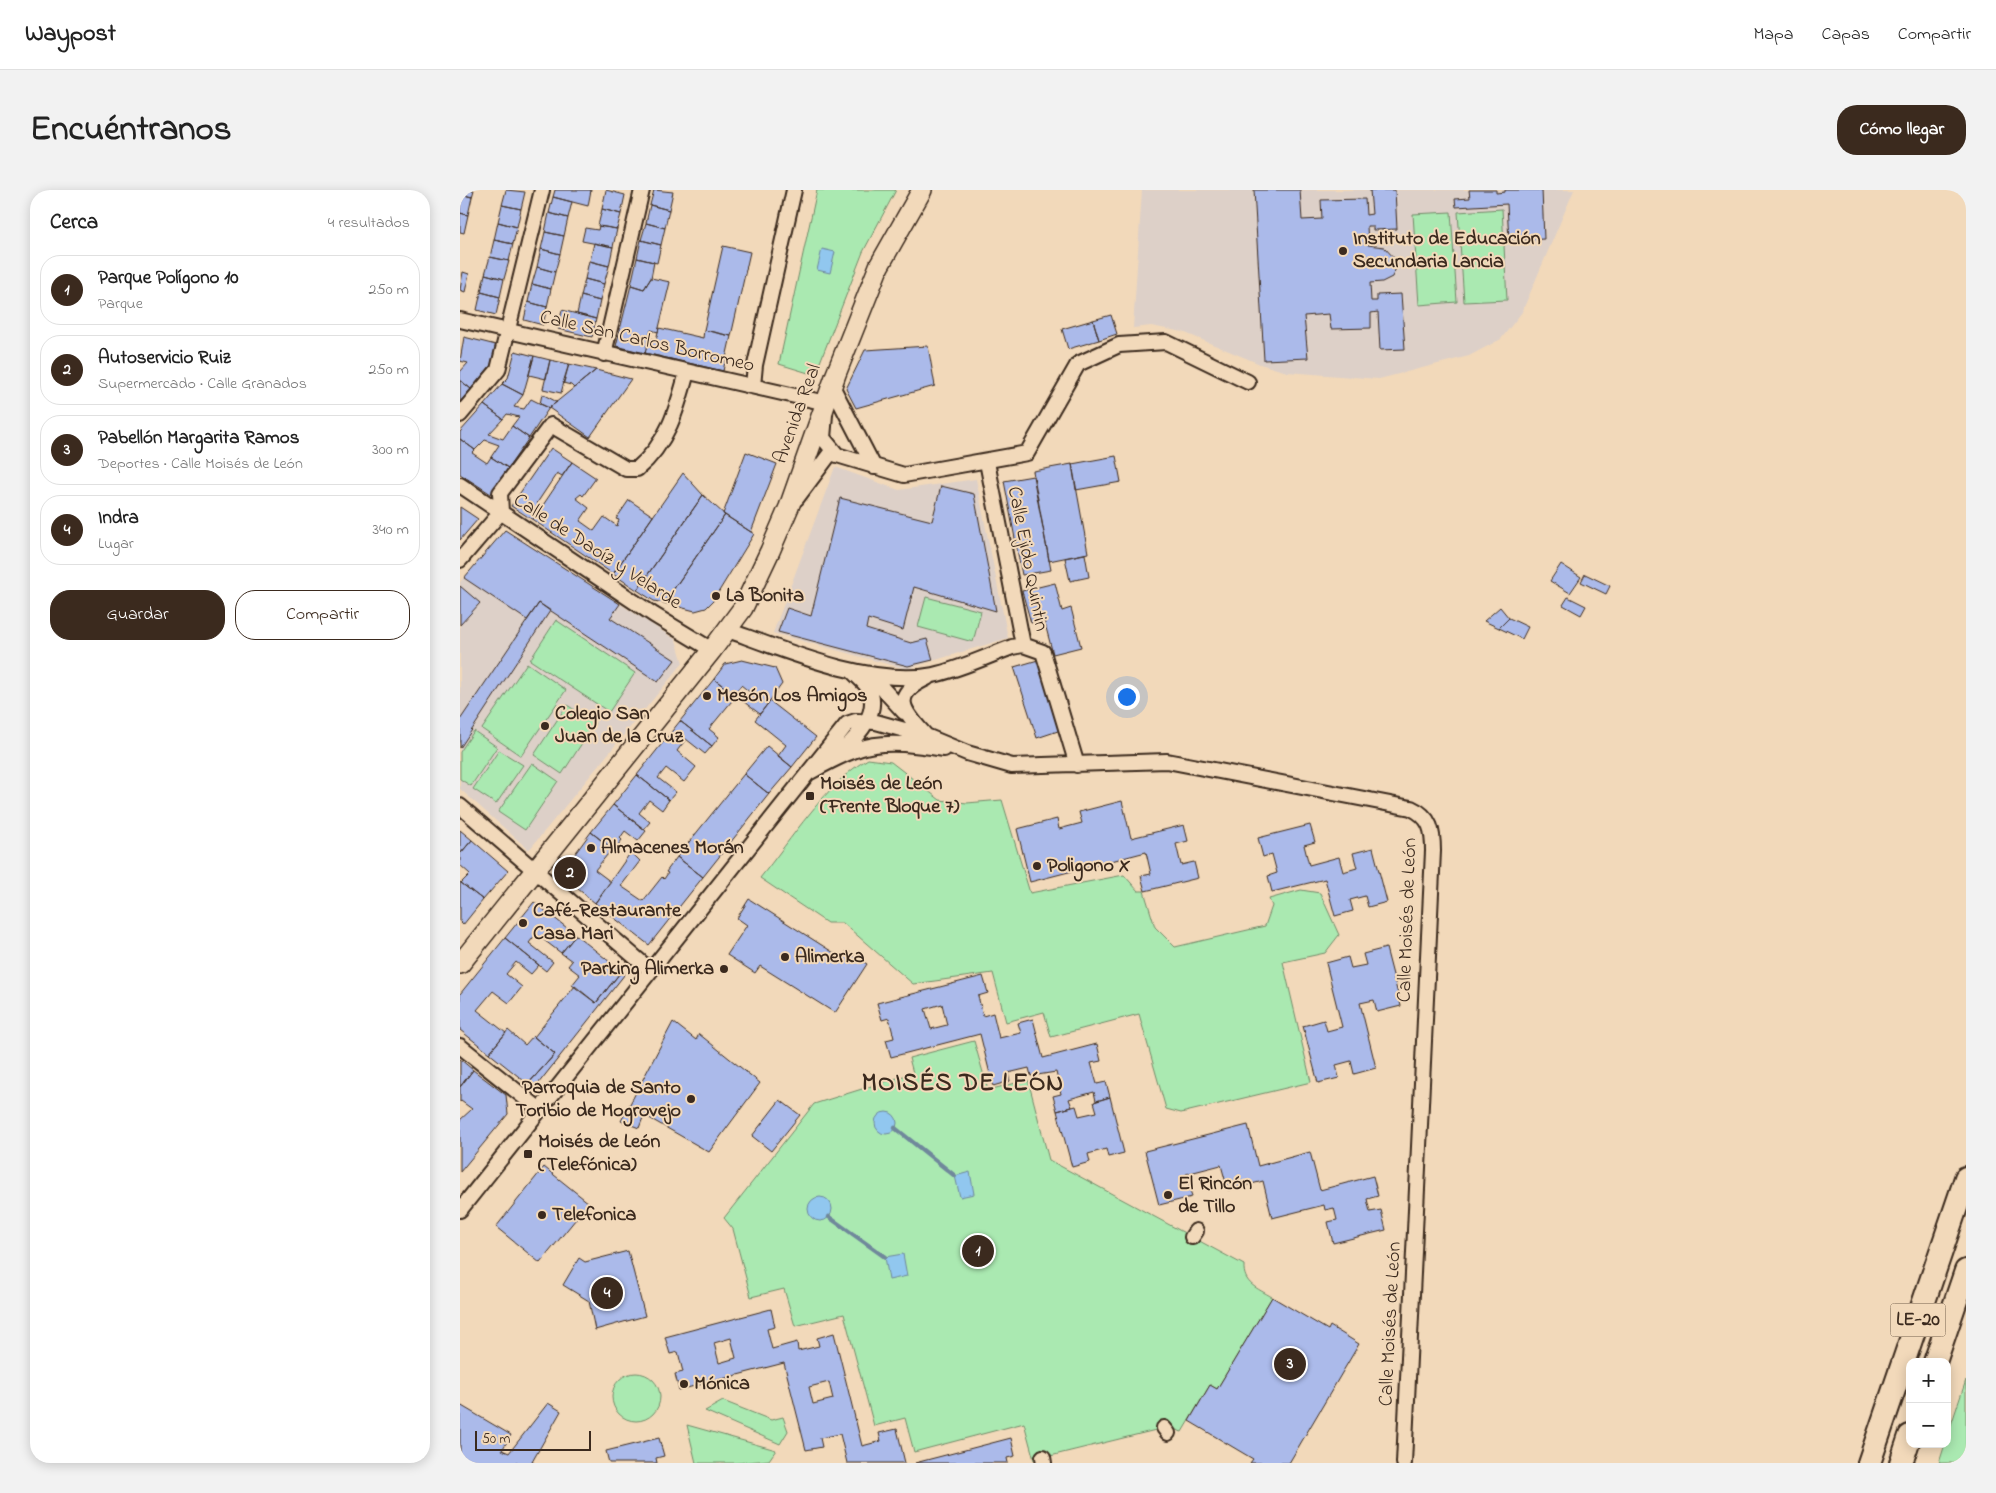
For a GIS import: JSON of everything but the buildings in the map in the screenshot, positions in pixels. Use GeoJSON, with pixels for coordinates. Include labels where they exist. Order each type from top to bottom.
{"type":"FeatureCollection","features":[{"type":"Feature","properties":{"kind":"highway","name":"LE-20"},"geometry":{"type":"LineString","coordinates":[[1869,1463],[1966,1178]]}},
{"type":"Feature","properties":{"kind":"highway","name":"LE-20"},"geometry":{"type":"LineString","coordinates":[[1936,1358],[1966,1271]]}},
{"type":"Feature","properties":{"kind":"highway"},"geometry":{"type":"LineString","coordinates":[[1901,1463],[1906,1448]]}},
{"type":"Feature","properties":{"kind":"main road","name":"Avenida Real"},"geometry":{"type":"LineString","coordinates":[[460,964],[744,608],[789,507],[829,395],[879,266],[922,190]]}},
{"type":"Feature","properties":{"kind":"street"},"geometry":{"type":"LineString","coordinates":[[460,415],[498,370],[509,332],[542,190]]}},
{"type":"Feature","properties":{"kind":"street"},"geometry":{"type":"LineString","coordinates":[[604,354],[642,190]]}},
{"type":"Feature","properties":{"kind":"street"},"geometry":{"type":"LineString","coordinates":[[753,386],[755,365],[794,190]]}},
{"type":"Feature","properties":{"kind":"street","name":"Calle San Carlos Borromeo"},"geometry":{"type":"LineString","coordinates":[[460,320],[604,354],[753,386],[829,395]]}},
{"type":"Feature","properties":{"kind":"street"},"geometry":{"type":"LineString","coordinates":[[829,395],[823,438],[832,451],[874,467],[904,475],[987,462],[1027,453],[1078,364],[1119,345],[1166,342],[1248,382]]}},
{"type":"Feature","properties":{"kind":"street"},"geometry":{"type":"LineString","coordinates":[[460,560],[500,512],[500,494],[551,426],[626,469],[637,469],[644,463],[673,423],[687,372]]}},
{"type":"Feature","properties":{"kind":"street"},"geometry":{"type":"LineString","coordinates":[[829,395],[874,467]]}},
{"type":"Feature","properties":{"kind":"street"},"geometry":{"type":"LineString","coordinates":[[789,507],[832,451]]}},
{"type":"Feature","properties":{"kind":"street","name":"Calle Ejido Quintin"},"geometry":{"type":"LineString","coordinates":[[987,462],[1023,645],[1043,652],[1077,764]]}},
{"type":"Feature","properties":{"kind":"street","name":"Calle de Daoíz y Velarde"},"geometry":{"type":"LineString","coordinates":[[460,485],[654,615],[712,650]]}},
{"type":"Feature","properties":{"kind":"street"},"geometry":{"type":"LineString","coordinates":[[728,630],[774,647],[871,676],[900,678],[934,675]]}},
{"type":"Feature","properties":{"kind":"street"},"geometry":{"type":"LineString","coordinates":[[904,712],[906,692],[912,685],[934,675],[1012,647],[1023,645]]}},
{"type":"Feature","properties":{"kind":"street"},"geometry":{"type":"LineString","coordinates":[[850,669],[866,685],[870,694],[872,704],[868,721]]}},
{"type":"Feature","properties":{"kind":"street","name":"Calle Moisés de León"},"geometry":{"type":"LineString","coordinates":[[871,676],[926,736]]}},
{"type":"Feature","properties":{"kind":"street","name":"Calle Moisés de León"},"geometry":{"type":"LineString","coordinates":[[460,1210],[847,724],[868,721],[926,736],[967,753],[1012,766],[1167,762],[1411,808],[1419,812],[1430,825],[1433,851],[1404,1463]]}},
{"type":"Feature","properties":{"kind":"street","name":"Calle Moisés de León"},"geometry":{"type":"LineString","coordinates":[[833,759],[850,744],[868,721]]}},
{"type":"Feature","properties":{"kind":"street","name":"Calle Moisés de León"},"geometry":{"type":"LineString","coordinates":[[807,774],[857,748],[891,742],[967,753]]}},
{"type":"Feature","properties":{"kind":"street"},"geometry":{"type":"LineString","coordinates":[[460,806],[650,970]]}},
{"type":"Feature","properties":{"kind":"street"},"geometry":{"type":"LineString","coordinates":[[460,1046],[539,1109]]}},
{"type":"Feature","properties":{"kind":"shaded area","name":"Instituto de Educación Secundaria Lancia"},"geometry":{"type":"Polygon","coordinates":[[[1142,190],[1574,190],[1522,312],[1501,339],[1469,356],[1379,379],[1287,372],[1260,364],[1183,332],[1151,326],[1133,328],[1142,190]]]}},
{"type":"Feature","properties":{"kind":"shaded area"},"geometry":{"type":"Polygon","coordinates":[[[835,467],[899,490],[976,479],[1008,638],[906,669],[773,633],[835,467]]]}},
{"type":"Feature","properties":{"kind":"shaded area","name":"Colegio San Juan de la Cruz"},"geometry":{"type":"Polygon","coordinates":[[[505,530],[676,640],[683,663],[529,850],[460,789],[460,582],[505,530]]]}},
{"type":"Feature","properties":{"kind":"green space"},"geometry":{"type":"Polygon","coordinates":[[[817,190],[896,190],[863,252],[815,375],[779,364],[817,190]]]}},
{"type":"Feature","properties":{"kind":"green space"},"geometry":{"type":"Polygon","coordinates":[[[1502,209],[1507,300],[1464,302],[1458,212],[1502,209]]]}},
{"type":"Feature","properties":{"kind":"green space"},"geometry":{"type":"Polygon","coordinates":[[[1451,212],[1457,302],[1419,305],[1413,214],[1451,212]]]}},
{"type":"Feature","properties":{"kind":"green space"},"geometry":{"type":"Polygon","coordinates":[[[926,597],[981,611],[973,642],[918,627],[926,597]]]}},
{"type":"Feature","properties":{"kind":"green space"},"geometry":{"type":"Polygon","coordinates":[[[556,620],[635,673],[609,712],[530,660],[556,620]]]}},
{"type":"Feature","properties":{"kind":"green space"},"geometry":{"type":"Polygon","coordinates":[[[527,663],[566,690],[521,756],[482,729],[527,663]]]}},
{"type":"Feature","properties":{"kind":"green space"},"geometry":{"type":"Polygon","coordinates":[[[567,705],[595,723],[562,774],[534,755],[567,705]]]}},
{"type":"Feature","properties":{"kind":"green space"},"geometry":{"type":"Polygon","coordinates":[[[474,731],[497,747],[471,786],[460,779],[460,752],[474,731]]]}},
{"type":"Feature","properties":{"kind":"green space"},"geometry":{"type":"Polygon","coordinates":[[[499,750],[523,765],[496,804],[473,789],[499,750]]]}},
{"type":"Feature","properties":{"kind":"green space"},"geometry":{"type":"Polygon","coordinates":[[[868,759],[891,762],[940,800],[967,803],[1002,800],[1030,893],[1124,875],[1138,891],[1144,891],[1155,927],[1175,947],[1265,926],[1272,906],[1269,899],[1301,890],[1320,893],[1339,935],[1325,953],[1283,962],[1311,1082],[1181,1113],[1166,1109],[1139,1014],[1051,1037],[1044,1012],[1006,1022],[993,973],[913,984],[843,923],[827,923],[760,878],[824,797],[853,769],[868,759]]]}},
{"type":"Feature","properties":{"kind":"green space"},"geometry":{"type":"Polygon","coordinates":[[[532,763],[558,781],[525,830],[498,812],[532,763]]]}},
{"type":"Feature","properties":{"kind":"green space"},"geometry":{"type":"Polygon","coordinates":[[[974,1041],[988,1090],[1028,1080],[1049,1160],[1244,1265],[1248,1281],[1272,1297],[1217,1389],[1210,1385],[1182,1432],[1168,1427],[1034,1460],[1024,1423],[914,1452],[905,1418],[874,1426],[844,1314],[795,1326],[784,1289],[751,1297],[733,1229],[724,1218],[814,1104],[913,1073],[909,1058],[974,1041]]]}},
{"type":"Feature","properties":{"kind":"green space"},"geometry":{"type":"Polygon","coordinates":[[[631,1373],[641,1373],[653,1380],[660,1392],[660,1402],[653,1414],[641,1421],[631,1421],[623,1417],[616,1410],[612,1402],[612,1392],[616,1384],[623,1377],[631,1373]]]}},
{"type":"Feature","properties":{"kind":"green space"},"geometry":{"type":"Polygon","coordinates":[[[1966,1380],[1966,1463],[1939,1463],[1944,1448],[1951,1448],[1951,1425],[1966,1380]]]}},
{"type":"Feature","properties":{"kind":"green space"},"geometry":{"type":"Polygon","coordinates":[[[723,1401],[771,1420],[783,1417],[788,1431],[780,1444],[705,1411],[723,1401]]]}},
{"type":"Feature","properties":{"kind":"green space"},"geometry":{"type":"Polygon","coordinates":[[[687,1425],[776,1450],[769,1460],[736,1463],[696,1463],[687,1425]]]}},
{"type":"Feature","properties":{"kind":"water"},"geometry":{"type":"Polygon","coordinates":[[[822,249],[835,252],[830,273],[817,270],[822,249]]]}},
{"type":"Feature","properties":{"kind":"water"},"geometry":{"type":"Polygon","coordinates":[[[886,1112],[894,1115],[897,1123],[894,1131],[886,1134],[878,1131],[875,1123],[878,1115],[886,1112]]]}},
{"type":"Feature","properties":{"kind":"water"},"geometry":{"type":"Polygon","coordinates":[[[970,1172],[974,1194],[960,1197],[955,1176],[970,1172]]]}},
{"type":"Feature","properties":{"kind":"water"},"geometry":{"type":"Polygon","coordinates":[[[820,1197],[828,1201],[832,1209],[828,1217],[820,1221],[812,1217],[808,1209],[812,1201],[820,1197]]]}},
{"type":"Feature","properties":{"kind":"water"},"geometry":{"type":"Polygon","coordinates":[[[903,1254],[907,1276],[889,1280],[885,1257],[903,1254]]]}},
{"type":"Feature","properties":{"kind":"waterway"},"geometry":{"type":"LineString","coordinates":[[895,1128],[955,1176]]}},
{"type":"Feature","properties":{"kind":"waterway"},"geometry":{"type":"LineString","coordinates":[[829,1217],[885,1257]]}},
{"type":"Feature","properties":{"kind":"place","name":"Instituto de Educación Secundaria Lancia"},"geometry":{"type":"Point","coordinates":[1343,251]}},
{"type":"Feature","properties":{"kind":"place","name":"La Bonita"},"geometry":{"type":"Point","coordinates":[716,596]}},
{"type":"Feature","properties":{"kind":"place","name":"Mesón Los Amigos"},"geometry":{"type":"Point","coordinates":[707,696]}},
{"type":"Feature","properties":{"kind":"place","name":"Colegio San Juan de la Cruz"},"geometry":{"type":"Point","coordinates":[545,726]}},
{"type":"Feature","properties":{"kind":"place","name":"Moisés de León (Frente Bloque 7)"},"geometry":{"type":"Point","coordinates":[810,796]}},
{"type":"Feature","properties":{"kind":"place","name":"Almacenes Morán"},"geometry":{"type":"Point","coordinates":[591,848]}},
{"type":"Feature","properties":{"kind":"place","name":"Poligono X"},"geometry":{"type":"Point","coordinates":[1037,866]}},
{"type":"Feature","properties":{"kind":"place","name":"Autoservicio Ruiz"},"geometry":{"type":"Point","coordinates":[570,873]}},
{"type":"Feature","properties":{"kind":"place","name":"Café-Restaurante Casa Mari"},"geometry":{"type":"Point","coordinates":[523,923]}},
{"type":"Feature","properties":{"kind":"place","name":"Alimerka"},"geometry":{"type":"Point","coordinates":[785,957]}},
{"type":"Feature","properties":{"kind":"place","name":"Parking Alimerka"},"geometry":{"type":"Point","coordinates":[724,969]}},
{"type":"Feature","properties":{"kind":"place","name":"Parroquia de Santo Toribio de Mogrovejo"},"geometry":{"type":"Point","coordinates":[691,1099]}},
{"type":"Feature","properties":{"kind":"place","name":"Moisés de León (Telefónica)"},"geometry":{"type":"Point","coordinates":[528,1154]}},
{"type":"Feature","properties":{"kind":"place","name":"El Rincón de Tillo"},"geometry":{"type":"Point","coordinates":[1168,1195]}},
{"type":"Feature","properties":{"kind":"place","name":"Telefonica"},"geometry":{"type":"Point","coordinates":[542,1215]}},
{"type":"Feature","properties":{"kind":"place","name":"Parque Polígono 10"},"geometry":{"type":"Point","coordinates":[978,1251]}},
{"type":"Feature","properties":{"kind":"place","name":"Indra"},"geometry":{"type":"Point","coordinates":[607,1293]}},
{"type":"Feature","properties":{"kind":"place","name":"Pabellón Margarita Ramos"},"geometry":{"type":"Point","coordinates":[1290,1364]}},
{"type":"Feature","properties":{"kind":"place","name":"Mónica"},"geometry":{"type":"Point","coordinates":[684,1384]}},
{"type":"Feature","properties":{"kind":"district","name":"MOISÉS DE LEÓN"},"geometry":{"type":"Point","coordinates":[963,1084]}}]}
